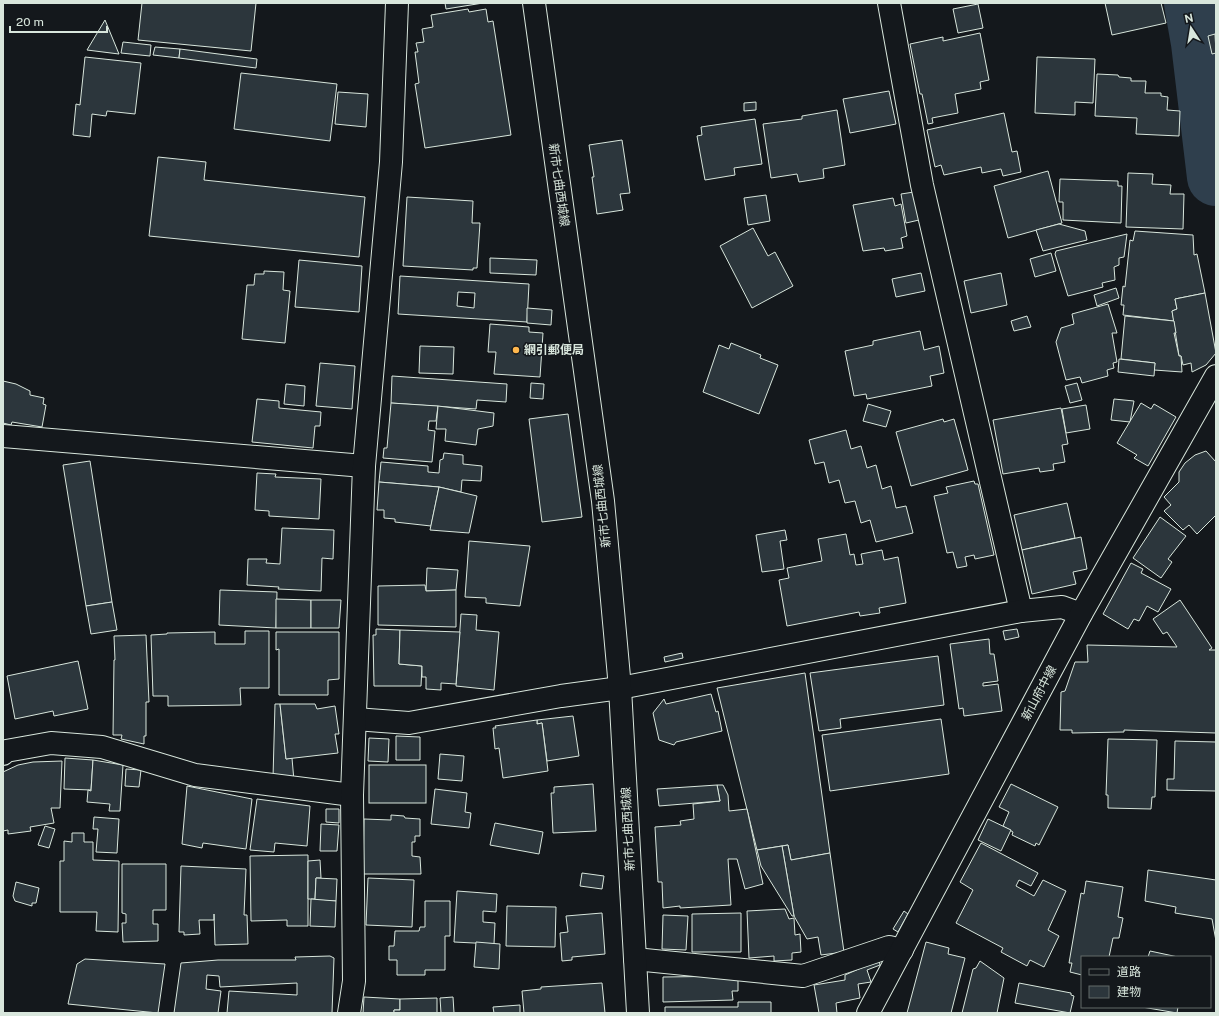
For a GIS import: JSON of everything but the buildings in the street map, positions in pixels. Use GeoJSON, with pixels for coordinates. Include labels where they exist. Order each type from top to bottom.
{"type":"FeatureCollection","features":[{"type":"Feature","properties":{"kind":"street"},"geometry":{"type":"LineString","coordinates":[[348,1013],[354,981],[352,795],[364,466],[391,162],[396,3]]}},
{"type":"Feature","properties":{"kind":"street","name":"新市七曲西城線"},"geometry":{"type":"LineString","coordinates":[[534,3],[603,501],[620,688],[638,1013]]}},
{"type":"Feature","properties":{"kind":"street"},"geometry":{"type":"LineString","coordinates":[[889,3],[922,185],[1021,611]]}},
{"type":"Feature","properties":{"kind":"street","name":"新山府中線"},"geometry":{"type":"LineString","coordinates":[[868,1013],[1081,614],[1216,376]]}},
{"type":"Feature","properties":{"kind":"street"},"geometry":{"type":"LineString","coordinates":[[3,436],[364,466]]}},
{"type":"Feature","properties":{"kind":"street"},"geometry":{"type":"LineString","coordinates":[[355,719],[409,723],[561,696],[620,688],[1021,611],[1062,607],[1081,614]]}},
{"type":"Feature","properties":{"kind":"street"},"geometry":{"type":"LineString","coordinates":[[4,747],[51,743],[102,747],[196,775],[352,795]]}},
{"type":"Feature","properties":{"kind":"street"},"geometry":{"type":"LineString","coordinates":[[635,959],[803,976],[890,947],[902,950]]}},
{"type":"Feature","properties":{"kind":"waterway"},"geometry":{"type":"LineString","coordinates":[[1193,3],[1200,43],[1216,177]]}},
{"type":"Feature","properties":{"kind":"place","name":"網引郵便局"},"geometry":{"type":"Point","coordinates":[516,350]}}]}
